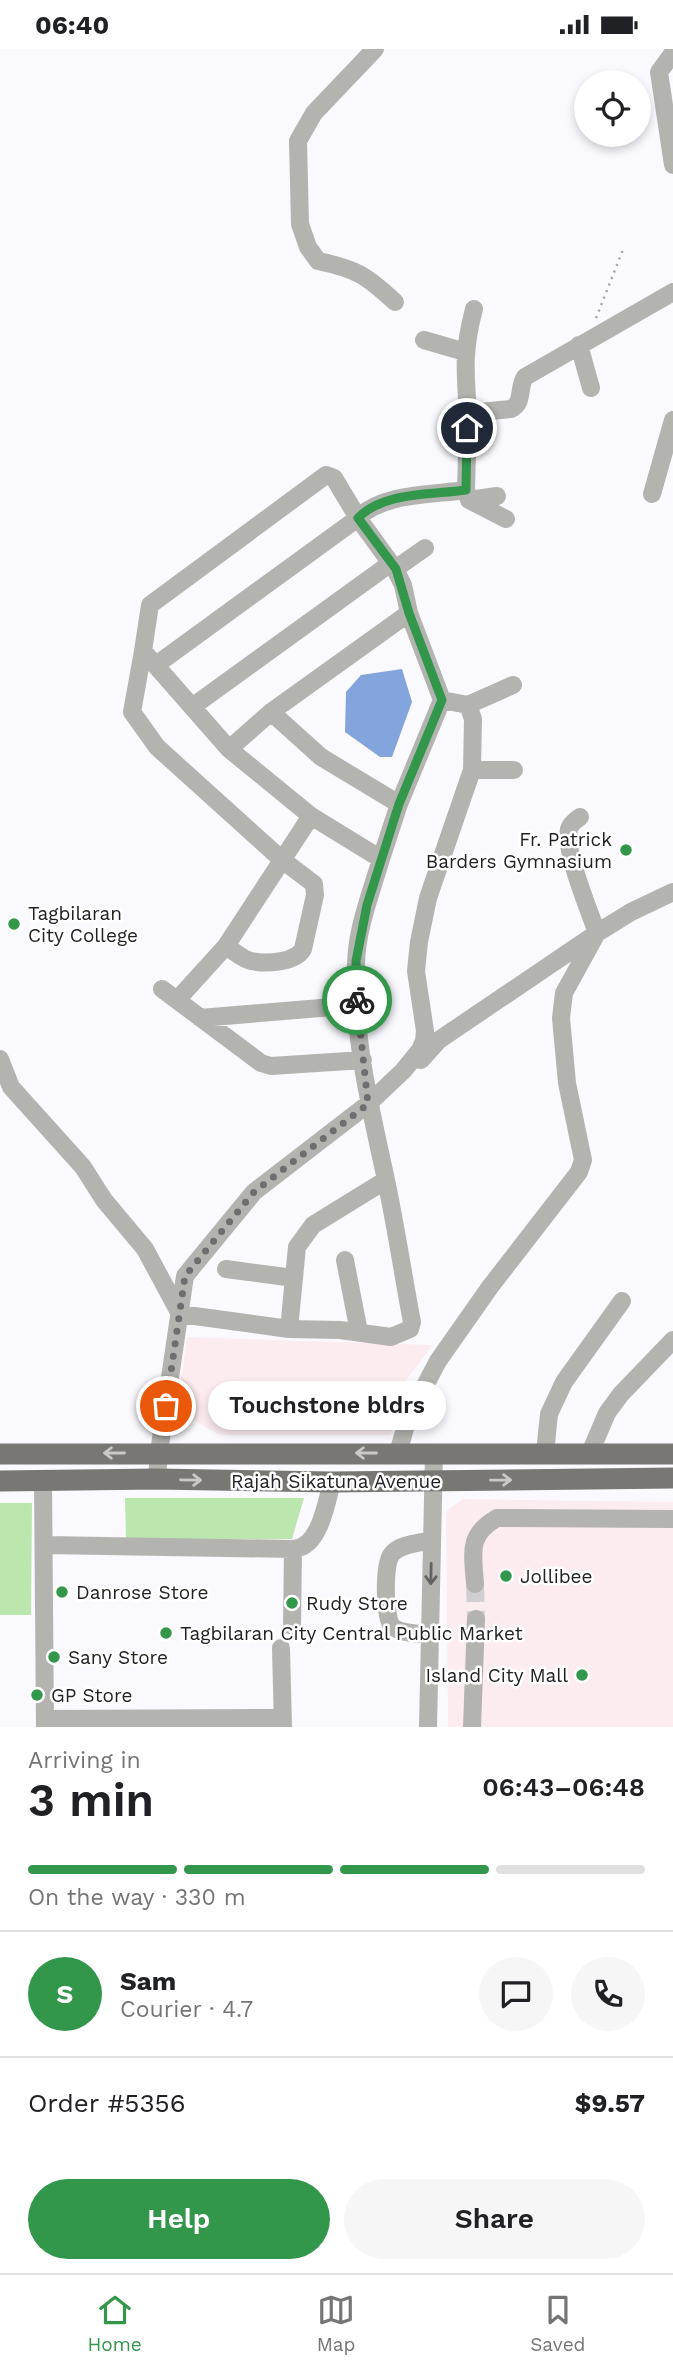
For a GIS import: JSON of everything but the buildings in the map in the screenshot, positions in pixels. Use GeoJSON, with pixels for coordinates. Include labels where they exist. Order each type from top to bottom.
{"type":"FeatureCollection","features":[{"type":"Feature","properties":{"kind":"main road"},"geometry":{"type":"LineString","coordinates":[[397,1481],[398,1453]]}},
{"type":"Feature","properties":{"kind":"main road"},"geometry":{"type":"LineString","coordinates":[[0,1454],[673,1454]]}},
{"type":"Feature","properties":{"kind":"main road","name":"Rajah Sikatuna Avenue"},"geometry":{"type":"LineString","coordinates":[[0,1481],[673,1479]]}},
{"type":"Feature","properties":{"kind":"street"},"geometry":{"type":"LineString","coordinates":[[375,49],[314,113],[298,141],[300,224],[308,247],[318,261],[346,267],[368,277],[395,302]]}},
{"type":"Feature","properties":{"kind":"street"},"geometry":{"type":"LineString","coordinates":[[673,53],[659,72],[673,165]]}},
{"type":"Feature","properties":{"kind":"street"},"geometry":{"type":"LineString","coordinates":[[468,413],[516,407],[520,385],[525,377],[673,292]]}},
{"type":"Feature","properties":{"kind":"street"},"geometry":{"type":"LineString","coordinates":[[467,495],[468,413],[465,352],[474,309]]}},
{"type":"Feature","properties":{"kind":"street"},"geometry":{"type":"LineString","coordinates":[[425,339],[465,352]]}},
{"type":"Feature","properties":{"kind":"street"},"geometry":{"type":"LineString","coordinates":[[583,343],[591,388]]}},
{"type":"Feature","properties":{"kind":"street"},"geometry":{"type":"LineString","coordinates":[[652,494],[673,420]]}},
{"type":"Feature","properties":{"kind":"street"},"geometry":{"type":"LineString","coordinates":[[180,1314],[289,1329],[340,1330],[391,1337],[411,1329],[412,1322],[386,1180],[368,1104],[357,1005],[356,961],[367,905],[399,804],[442,700],[393,566],[358,518],[334,478],[326,475],[150,605],[132,712],[157,747],[281,859],[314,884],[315,895],[299,956],[291,960],[249,961],[226,946]]}},
{"type":"Feature","properties":{"kind":"street"},"geometry":{"type":"LineString","coordinates":[[467,495],[506,519]]}},
{"type":"Feature","properties":{"kind":"street"},"geometry":{"type":"LineString","coordinates":[[156,665],[358,518],[368,507],[386,500],[497,496]]}},
{"type":"Feature","properties":{"kind":"street"},"geometry":{"type":"LineString","coordinates":[[192,707],[393,566],[425,548]]}},
{"type":"Feature","properties":{"kind":"street"},"geometry":{"type":"LineString","coordinates":[[229,749],[271,712],[409,613]]}},
{"type":"Feature","properties":{"kind":"street"},"geometry":{"type":"LineString","coordinates":[[143,651],[229,749],[311,816],[381,859]]}},
{"type":"Feature","properties":{"kind":"street"},"geometry":{"type":"LineString","coordinates":[[442,700],[468,705],[513,685]]}},
{"type":"Feature","properties":{"kind":"street"},"geometry":{"type":"LineString","coordinates":[[157,1479],[185,1276],[254,1192],[368,1104],[403,1071],[424,1041],[425,1031],[416,971],[419,942],[428,898],[471,770],[473,719],[468,705]]}},
{"type":"Feature","properties":{"kind":"street"},"geometry":{"type":"LineString","coordinates":[[271,712],[321,757],[399,804]]}},
{"type":"Feature","properties":{"kind":"street"},"geometry":{"type":"LineString","coordinates":[[471,770],[514,770]]}},
{"type":"Feature","properties":{"kind":"street"},"geometry":{"type":"LineString","coordinates":[[311,816],[226,946],[169,995],[261,1063],[271,1066],[363,1060]]}},
{"type":"Feature","properties":{"kind":"street"},"geometry":{"type":"LineString","coordinates":[[398,1453],[408,1417],[438,1361],[489,1287],[579,1172],[583,1160],[567,1083],[561,1018],[564,993],[597,933],[572,859],[568,836],[571,823],[580,817]]}},
{"type":"Feature","properties":{"kind":"street"},"geometry":{"type":"LineString","coordinates":[[403,1071],[414,1067],[439,1040],[597,933],[631,912],[673,892]]}},
{"type":"Feature","properties":{"kind":"street"},"geometry":{"type":"LineString","coordinates":[[200,1018],[357,1005]]}},
{"type":"Feature","properties":{"kind":"street"},"geometry":{"type":"LineString","coordinates":[[0,1059],[11,1087],[83,1167],[104,1200],[145,1249],[180,1314]]}},
{"type":"Feature","properties":{"kind":"street"},"geometry":{"type":"LineString","coordinates":[[289,1329],[297,1247],[313,1225],[386,1180]]}},
{"type":"Feature","properties":{"kind":"street"},"geometry":{"type":"LineString","coordinates":[[345,1260],[359,1332]]}},
{"type":"Feature","properties":{"kind":"street"},"geometry":{"type":"LineString","coordinates":[[226,1269],[294,1278]]}},
{"type":"Feature","properties":{"kind":"street"},"geometry":{"type":"LineString","coordinates":[[545,1453],[549,1414],[564,1382],[622,1301]]}},
{"type":"Feature","properties":{"kind":"street"},"geometry":{"type":"LineString","coordinates":[[590,1453],[607,1413],[621,1394],[673,1340]]}},
{"type":"Feature","properties":{"kind":"street"},"geometry":{"type":"LineString","coordinates":[[428,1727],[434,1453]]}},
{"type":"Feature","properties":{"kind":"street"},"geometry":{"type":"LineString","coordinates":[[43,1481],[45,1723],[283,1723],[281,1648]]}},
{"type":"Feature","properties":{"kind":"street"},"geometry":{"type":"LineString","coordinates":[[44,1545],[300,1549],[315,1534],[332,1482]]}},
{"type":"Feature","properties":{"kind":"street"},"geometry":{"type":"LineString","coordinates":[[475,1584],[473,1546],[476,1536],[485,1525],[498,1518],[673,1519]]}},
{"type":"Feature","properties":{"kind":"street"},"geometry":{"type":"LineString","coordinates":[[430,1635],[397,1629],[391,1625],[386,1614],[386,1594],[387,1567],[391,1555],[401,1547],[432,1540]]}},
{"type":"Feature","properties":{"kind":"street"},"geometry":{"type":"LineString","coordinates":[[292,1626],[293,1549]]}},
{"type":"Feature","properties":{"kind":"street"},"geometry":{"type":"LineString","coordinates":[[472,1727],[476,1619]]}},
{"type":"Feature","properties":{"kind":"path"},"geometry":{"type":"LineString","coordinates":[[583,343],[624,247]]}},
{"type":"Feature","properties":{"kind":"shaded area"},"geometry":{"type":"Polygon","coordinates":[[[187,1337],[433,1345],[398,1391],[391,1435],[220,1435],[177,1411],[187,1337]]]}},
{"type":"Feature","properties":{"kind":"shaded area","name":"Island City Mall"},"geometry":{"type":"Polygon","coordinates":[[[463,1499],[673,1502],[673,1727],[448,1727],[446,1511],[463,1499]]]}},
{"type":"Feature","properties":{"kind":"green space"},"geometry":{"type":"Polygon","coordinates":[[[125,1498],[304,1498],[292,1539],[126,1539],[125,1498]]]}},
{"type":"Feature","properties":{"kind":"green space"},"geometry":{"type":"Polygon","coordinates":[[[0,1503],[32,1503],[31,1615],[0,1615],[0,1503]]]}},
{"type":"Feature","properties":{"kind":"water"},"geometry":{"type":"Polygon","coordinates":[[[402,669],[412,702],[392,757],[380,757],[345,732],[346,692],[361,675],[402,669]]]}},
{"type":"Feature","properties":{"kind":"tunnel"},"geometry":{"type":"LineString","coordinates":[[475,1584],[476,1619]]}},
{"type":"Feature","properties":{"kind":"way so far"},"geometry":{"type":"LineString","coordinates":[[166,1406],[185,1276],[254,1192],[368,1104],[357,1000]]}},
{"type":"Feature","properties":{"kind":"place","name":"Fr. Patrick Barders Gymnasium"},"geometry":{"type":"Point","coordinates":[626,850]}},
{"type":"Feature","properties":{"kind":"place","name":"Tagbilaran City College"},"geometry":{"type":"Point","coordinates":[14,924]}},
{"type":"Feature","properties":{"kind":"place","name":"Touchstone bldrs"},"geometry":{"type":"Point","coordinates":[166,1406]}},
{"type":"Feature","properties":{"kind":"place","name":"Jollibee"},"geometry":{"type":"Point","coordinates":[506,1576]}},
{"type":"Feature","properties":{"kind":"place","name":"Danrose Store"},"geometry":{"type":"Point","coordinates":[62,1592]}},
{"type":"Feature","properties":{"kind":"place","name":"Rudy Store"},"geometry":{"type":"Point","coordinates":[292,1603]}},
{"type":"Feature","properties":{"kind":"place","name":"Tagbilaran City Central Public Market"},"geometry":{"type":"Point","coordinates":[166,1633]}},
{"type":"Feature","properties":{"kind":"place","name":"Sany Store"},"geometry":{"type":"Point","coordinates":[54,1657]}},
{"type":"Feature","properties":{"kind":"place","name":"Island City Mall"},"geometry":{"type":"Point","coordinates":[582,1675]}},
{"type":"Feature","properties":{"kind":"place","name":"GP Store"},"geometry":{"type":"Point","coordinates":[37,1695]}},
{"type":"Feature","properties":{"kind":"route"},"geometry":{"type":"LineString","coordinates":[[357,1000],[356,961],[367,905],[399,804],[442,700],[409,613],[396,569],[358,518],[368,507],[386,500],[466,490],[467,428]]}}]}
